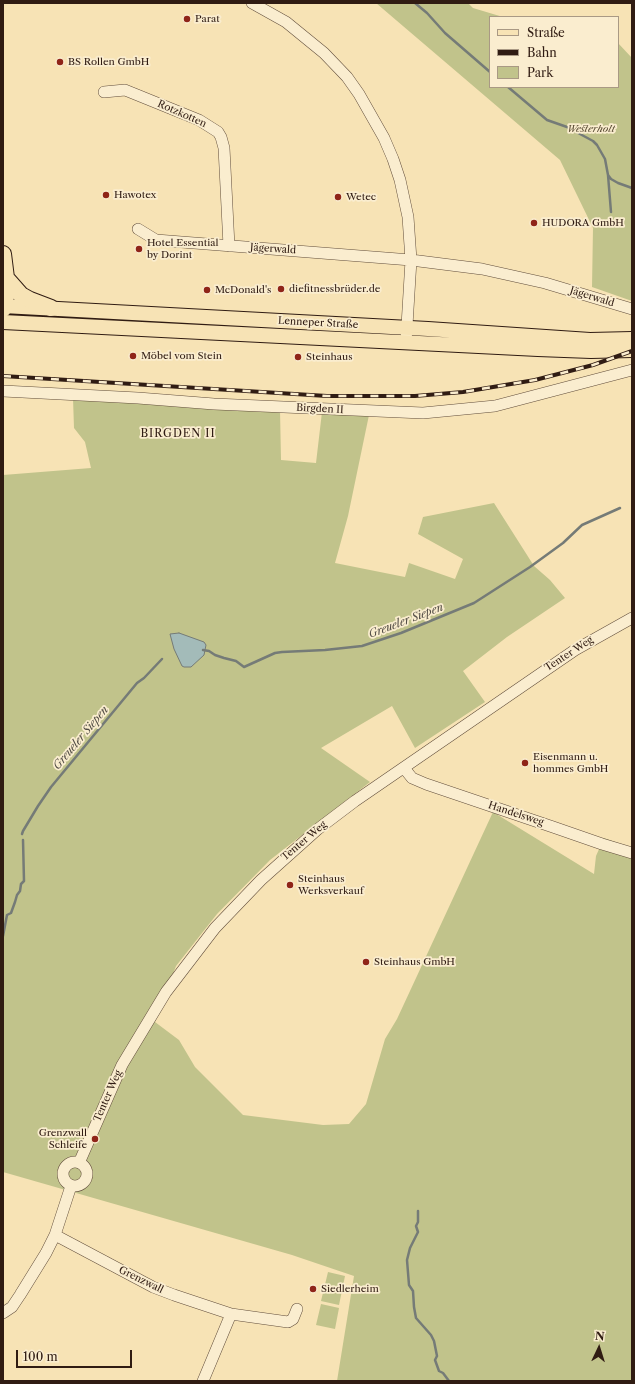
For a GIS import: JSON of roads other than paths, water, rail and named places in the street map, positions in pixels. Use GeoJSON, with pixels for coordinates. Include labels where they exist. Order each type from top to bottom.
{"type":"FeatureCollection","features":[{"type":"Feature","properties":{"kind":"highway"},"geometry":{"type":"LineString","coordinates":[[3,254],[6,278],[6,296],[3,311]]}},
{"type":"Feature","properties":{"kind":"highway"},"geometry":{"type":"LineString","coordinates":[[6,278],[20,294],[30,300],[51,308]]}},
{"type":"Feature","properties":{"kind":"main road","name":"Lenneper Straße"},"geometry":{"type":"LineString","coordinates":[[3,311],[51,308],[474,332],[632,350]]}},
{"type":"Feature","properties":{"kind":"main road","name":"Lenneper Straße"},"geometry":{"type":"LineString","coordinates":[[3,311],[406,342],[590,345],[632,339]]}},
{"type":"Feature","properties":{"kind":"street"},"geometry":{"type":"LineString","coordinates":[[252,3],[286,22],[324,53],[347,77],[365,102],[384,138],[400,180],[408,217],[411,260],[406,342]]}},
{"type":"Feature","properties":{"kind":"street","name":"Rotzkotten"},"geometry":{"type":"LineString","coordinates":[[104,92],[125,90],[199,120],[218,132],[224,148],[229,246]]}},
{"type":"Feature","properties":{"kind":"street","name":"Jägerwald"},"geometry":{"type":"LineString","coordinates":[[138,229],[156,240],[452,264],[516,276],[632,309]]}},
{"type":"Feature","properties":{"kind":"street","name":"Birgden II"},"geometry":{"type":"LineString","coordinates":[[3,391],[138,398],[214,404],[423,413],[495,406],[632,370]]}},
{"type":"Feature","properties":{"kind":"street","name":"Tenter Weg"},"geometry":{"type":"LineString","coordinates":[[79,1163],[112,1086],[133,1046],[175,979],[215,928],[256,885],[299,846],[338,814],[575,650],[632,618]]}},
{"type":"Feature","properties":{"kind":"street","name":"Handelsweg"},"geometry":{"type":"LineString","coordinates":[[404,768],[412,778],[426,784],[632,853]]}},
{"type":"Feature","properties":{"kind":"street"},"geometry":{"type":"LineString","coordinates":[[71,1163],[79,1163],[86,1168],[87,1176],[83,1184],[75,1187],[71,1186],[64,1181],[64,1168],[71,1163]]}},
{"type":"Feature","properties":{"kind":"street"},"geometry":{"type":"LineString","coordinates":[[3,1313],[12,1307],[23,1291],[55,1236],[71,1186]]}},
{"type":"Feature","properties":{"kind":"street","name":"Grenzwall"},"geometry":{"type":"LineString","coordinates":[[55,1236],[154,1287],[231,1314],[288,1322],[293,1319],[297,1309]]}},
{"type":"Feature","properties":{"kind":"street"},"geometry":{"type":"LineString","coordinates":[[203,1381],[231,1314]]}},
{"type":"Feature","properties":{"kind":"water"},"geometry":{"type":"Polygon","coordinates":[[[179,633],[204,642],[206,645],[204,655],[191,667],[182,666],[174,649],[170,634],[179,633]]]}},
{"type":"Feature","properties":{"kind":"waterway"},"geometry":{"type":"LineString","coordinates":[[415,3],[427,13],[445,33],[489,71]]}},
{"type":"Feature","properties":{"kind":"waterway"},"geometry":{"type":"LineString","coordinates":[[509,88],[547,120],[567,127],[593,141],[605,159],[608,175],[611,179],[632,188]]}},
{"type":"Feature","properties":{"kind":"waterway"},"geometry":{"type":"LineString","coordinates":[[608,175],[611,212]]}},
{"type":"Feature","properties":{"kind":"waterway","name":"Greueler Siepen"},"geometry":{"type":"LineString","coordinates":[[203,650],[236,661],[244,667],[275,653],[362,646],[401,633],[474,603],[530,567],[563,543],[582,525],[620,508]]}},
{"type":"Feature","properties":{"kind":"waterway","name":"Greueler Siepen"},"geometry":{"type":"LineString","coordinates":[[22,834],[51,787],[137,683],[144,678],[162,659]]}},
{"type":"Feature","properties":{"kind":"waterway","name":"Greueler Siepen"},"geometry":{"type":"LineString","coordinates":[[3,936],[7,915],[11,913],[17,895],[20,891],[21,884],[24,881],[23,840]]}},
{"type":"Feature","properties":{"kind":"waterway"},"geometry":{"type":"LineString","coordinates":[[418,1211],[418,1222],[416,1226],[418,1232],[410,1248],[407,1260],[409,1285],[413,1291],[416,1318],[431,1335],[434,1341],[437,1356],[435,1360],[439,1371],[443,1373],[449,1381]]}},
{"type":"Feature","properties":{"kind":"railway"},"geometry":{"type":"LineString","coordinates":[[3,376],[327,396],[415,396],[463,392],[535,380],[593,365],[632,351]]}},
{"type":"Feature","properties":{"kind":"place","name":"Parat"},"geometry":{"type":"Point","coordinates":[187,19]}},
{"type":"Feature","properties":{"kind":"place","name":"BS Rollen GmbH"},"geometry":{"type":"Point","coordinates":[60,62]}},
{"type":"Feature","properties":{"kind":"place","name":"Hawotex"},"geometry":{"type":"Point","coordinates":[106,195]}},
{"type":"Feature","properties":{"kind":"place","name":"Wetec"},"geometry":{"type":"Point","coordinates":[338,197]}},
{"type":"Feature","properties":{"kind":"place","name":"HUDORA GmbH"},"geometry":{"type":"Point","coordinates":[534,223]}},
{"type":"Feature","properties":{"kind":"place","name":"Hotel Essential by Dorint"},"geometry":{"type":"Point","coordinates":[139,249]}},
{"type":"Feature","properties":{"kind":"place","name":"diefitnessbrüder.de"},"geometry":{"type":"Point","coordinates":[281,289]}},
{"type":"Feature","properties":{"kind":"place","name":"McDonald's"},"geometry":{"type":"Point","coordinates":[207,290]}},
{"type":"Feature","properties":{"kind":"place","name":"Möbel vom Stein"},"geometry":{"type":"Point","coordinates":[133,356]}},
{"type":"Feature","properties":{"kind":"place","name":"Steinhaus"},"geometry":{"type":"Point","coordinates":[298,357]}},
{"type":"Feature","properties":{"kind":"place","name":"Eisenmann u. hommes GmbH"},"geometry":{"type":"Point","coordinates":[525,763]}},
{"type":"Feature","properties":{"kind":"place","name":"Steinhaus Werksverkauf"},"geometry":{"type":"Point","coordinates":[290,885]}},
{"type":"Feature","properties":{"kind":"place","name":"Steinhaus GmbH"},"geometry":{"type":"Point","coordinates":[366,962]}},
{"type":"Feature","properties":{"kind":"place","name":"Grenzwall Schleife"},"geometry":{"type":"Point","coordinates":[95,1139]}},
{"type":"Feature","properties":{"kind":"place","name":"Siedlerheim"},"geometry":{"type":"Point","coordinates":[313,1289]}},
{"type":"Feature","properties":{"kind":"district","name":"BIRGDEN II"},"geometry":{"type":"Point","coordinates":[178,434]}},
{"type":"Feature","properties":{"kind":"park label","name":"Westerholt"},"geometry":{"type":"Point","coordinates":[591,129]}}]}
